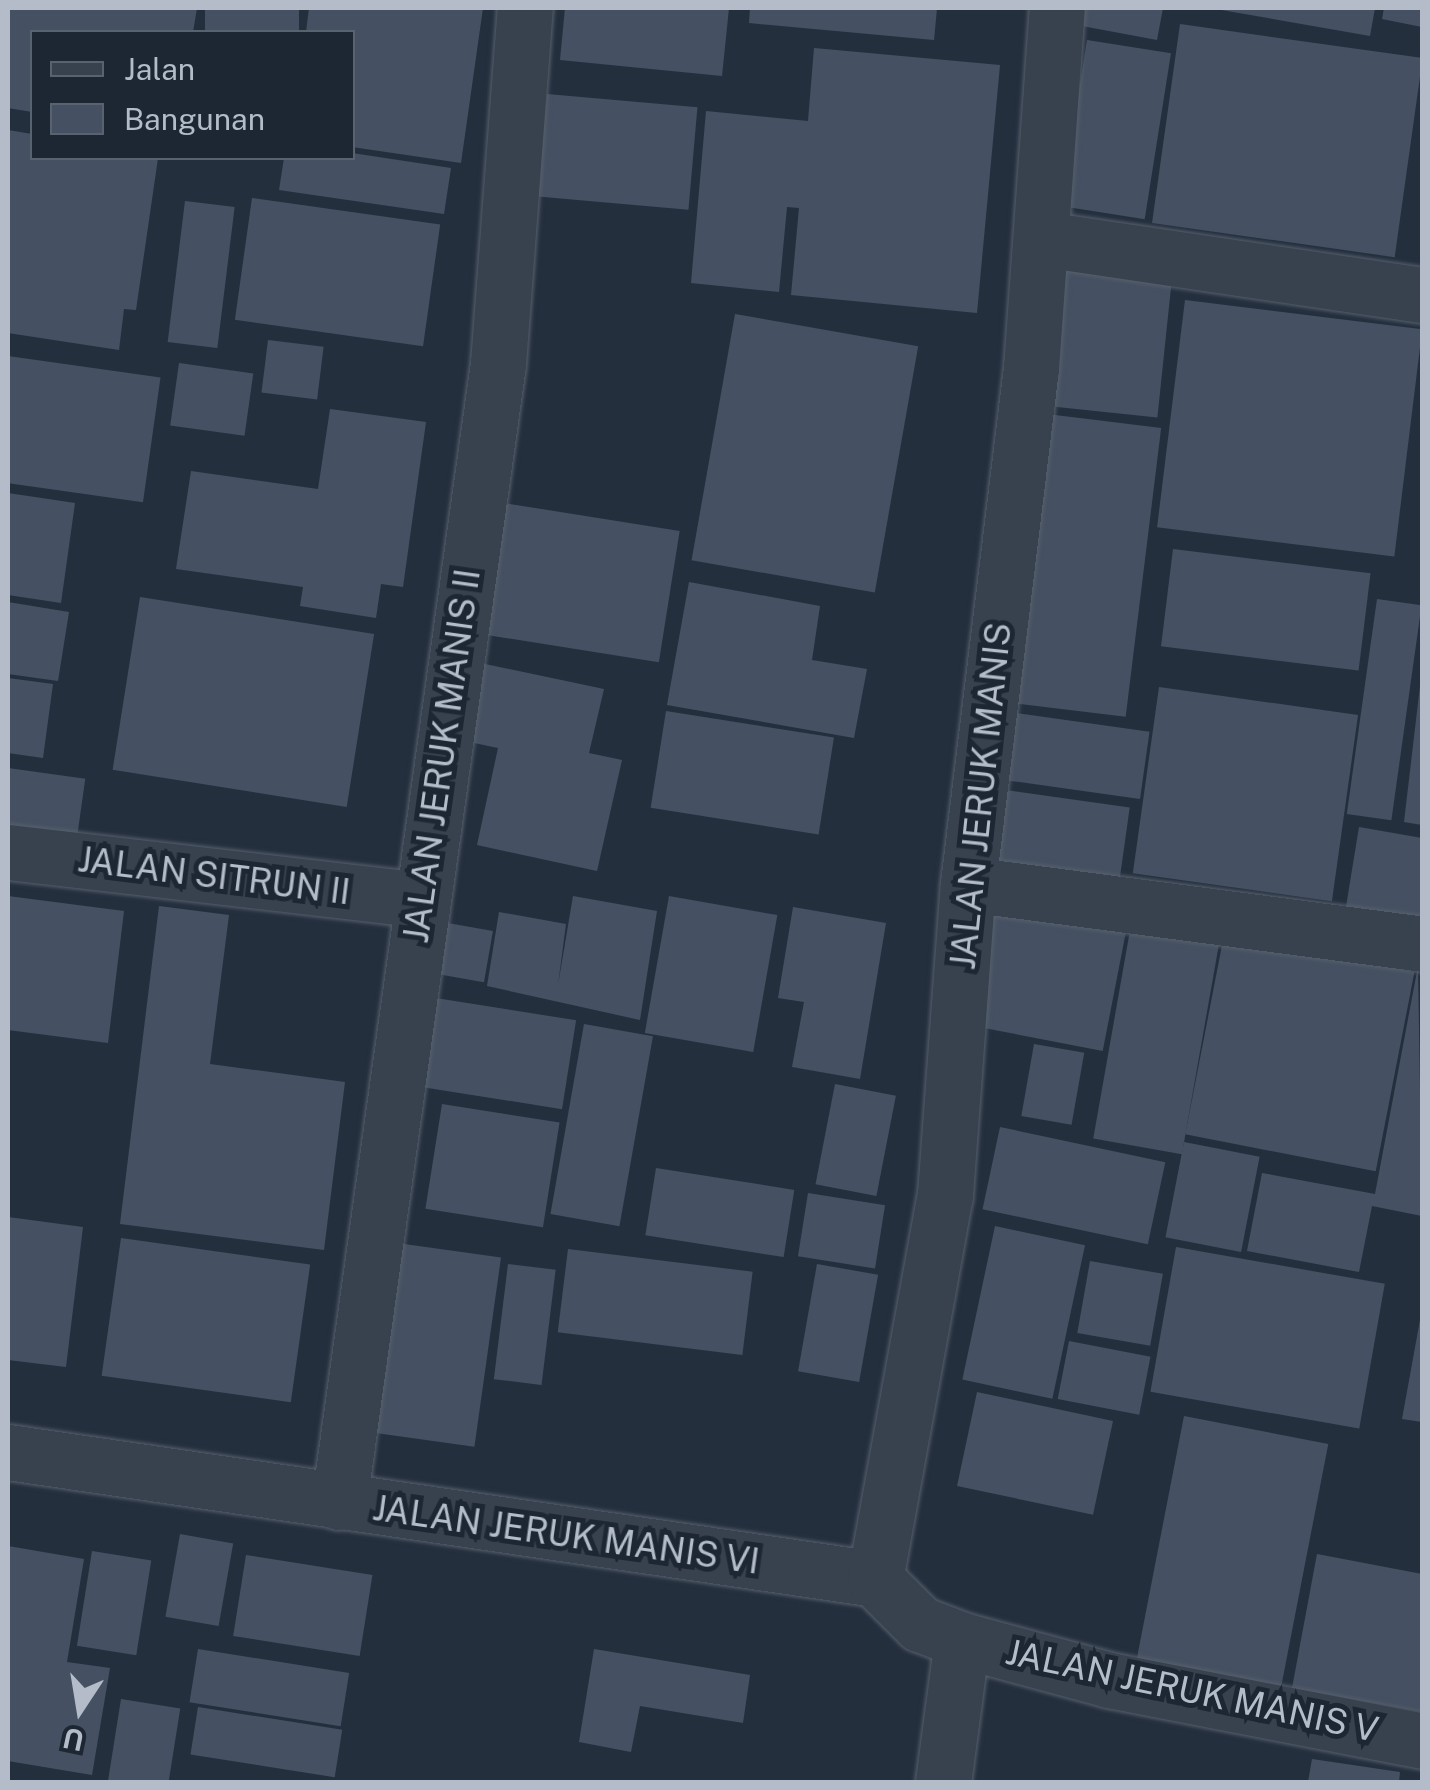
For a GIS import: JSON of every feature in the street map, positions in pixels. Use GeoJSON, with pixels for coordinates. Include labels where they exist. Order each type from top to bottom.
{"type":"FeatureCollection","features":[{"type":"Feature","properties":{"kind":"street","name":"JALAN JERUK MANIS II"},"geometry":{"type":"LineString","coordinates":[[339,1502],[420,900],[498,364],[525,8]]}},
{"type":"Feature","properties":{"kind":"street","name":"JALAN JERUK MANIS"},"geometry":{"type":"LineString","coordinates":[[875,1579],[945,1196],[968,884],[1043,239],[1056,8]]}},
{"type":"Feature","properties":{"kind":"street"},"geometry":{"type":"LineString","coordinates":[[1043,239],[1422,295]]}},
{"type":"Feature","properties":{"kind":"street","name":"JALAN SITRUN II"},"geometry":{"type":"LineString","coordinates":[[8,852],[420,900]]}},
{"type":"Feature","properties":{"kind":"street"},"geometry":{"type":"LineString","coordinates":[[968,884],[1422,944]]}},
{"type":"Feature","properties":{"kind":"street","name":"JALAN JERUK MANIS VI"},"geometry":{"type":"LineString","coordinates":[[8,1452],[875,1579]]}},
{"type":"Feature","properties":{"kind":"street"},"geometry":{"type":"LineString","coordinates":[[875,1579],[920,1624],[962,1640],[942,1782]]}},
{"type":"Feature","properties":{"kind":"street","name":"JALAN JERUK MANIS V"},"geometry":{"type":"LineString","coordinates":[[962,1640],[1109,1680],[1422,1741]]}},
{"type":"Feature","properties":{"kind":"building"},"geometry":{"type":"Polygon","coordinates":[[[8,8],[197,8],[193,30],[30,30],[30,112],[8,108],[8,8]]]}},
{"type":"Feature","properties":{"kind":"building"},"geometry":{"type":"Polygon","coordinates":[[[205,8],[299,8],[299,30],[205,30],[205,8]]]}},
{"type":"Feature","properties":{"kind":"building"},"geometry":{"type":"Polygon","coordinates":[[[309,8],[483,8],[461,163],[355,147],[355,30],[306,30],[309,8]]]}},
{"type":"Feature","properties":{"kind":"building"},"geometry":{"type":"Polygon","coordinates":[[[565,8],[729,8],[722,76],[560,60],[565,8]]]}},
{"type":"Feature","properties":{"kind":"building"},"geometry":{"type":"Polygon","coordinates":[[[750,8],[937,8],[934,40],[749,23],[750,8]]]}},
{"type":"Feature","properties":{"kind":"building"},"geometry":{"type":"Polygon","coordinates":[[[1069,8],[1163,8],[1157,40],[1066,23],[1069,8]]]}},
{"type":"Feature","properties":{"kind":"building"},"geometry":{"type":"Polygon","coordinates":[[[1210,8],[1375,8],[1370,36],[1210,8]]]}},
{"type":"Feature","properties":{"kind":"building"},"geometry":{"type":"Polygon","coordinates":[[[1384,8],[1422,8],[1422,27],[1382,19],[1384,8]]]}},
{"type":"Feature","properties":{"kind":"building"},"geometry":{"type":"Polygon","coordinates":[[[1180,24],[1422,58],[1395,257],[1152,223],[1180,24]]]}},
{"type":"Feature","properties":{"kind":"building"},"geometry":{"type":"Polygon","coordinates":[[[1087,40],[1171,53],[1145,219],[1061,206],[1087,40]]]}},
{"type":"Feature","properties":{"kind":"building"},"geometry":{"type":"Polygon","coordinates":[[[814,48],[1000,65],[977,313],[791,295],[799,208],[787,207],[779,292],[691,283],[706,111],[808,121],[814,48]]]}},
{"type":"Feature","properties":{"kind":"building"},"geometry":{"type":"Polygon","coordinates":[[[547,94],[697,107],[688,210],[538,197],[547,94]]]}},
{"type":"Feature","properties":{"kind":"building"},"geometry":{"type":"Polygon","coordinates":[[[8,130],[30,134],[30,160],[158,160],[136,310],[124,309],[119,350],[8,333],[8,130]]]}},
{"type":"Feature","properties":{"kind":"building"},"geometry":{"type":"Polygon","coordinates":[[[355,153],[451,168],[444,214],[279,190],[284,160],[355,160],[355,153]]]}},
{"type":"Feature","properties":{"kind":"building"},"geometry":{"type":"Polygon","coordinates":[[[252,198],[440,224],[423,346],[235,320],[252,198]]]}},
{"type":"Feature","properties":{"kind":"building"},"geometry":{"type":"Polygon","coordinates":[[[185,201],[235,207],[217,348],[168,342],[185,201]]]}},
{"type":"Feature","properties":{"kind":"building"},"geometry":{"type":"Polygon","coordinates":[[[1065,263],[1172,274],[1157,418],[1050,406],[1065,263]]]}},
{"type":"Feature","properties":{"kind":"building"},"geometry":{"type":"Polygon","coordinates":[[[1185,300],[1422,329],[1394,556],[1157,527],[1185,300]]]}},
{"type":"Feature","properties":{"kind":"building"},"geometry":{"type":"Polygon","coordinates":[[[735,314],[918,346],[875,593],[692,560],[735,314]]]}},
{"type":"Feature","properties":{"kind":"building"},"geometry":{"type":"Polygon","coordinates":[[[268,340],[324,347],[317,399],[262,393],[268,340]]]}},
{"type":"Feature","properties":{"kind":"building"},"geometry":{"type":"Polygon","coordinates":[[[8,356],[161,377],[143,502],[8,483],[8,356]]]}},
{"type":"Feature","properties":{"kind":"building"},"geometry":{"type":"Polygon","coordinates":[[[179,363],[253,373],[245,436],[170,425],[179,363]]]}},
{"type":"Feature","properties":{"kind":"building"},"geometry":{"type":"Polygon","coordinates":[[[330,409],[426,422],[403,587],[381,584],[376,618],[300,606],[303,587],[176,569],[191,471],[318,489],[330,409]]]}},
{"type":"Feature","properties":{"kind":"building"},"geometry":{"type":"Polygon","coordinates":[[[1047,414],[1161,428],[1126,717],[1012,703],[1047,414]]]}},
{"type":"Feature","properties":{"kind":"building"},"geometry":{"type":"Polygon","coordinates":[[[8,493],[75,503],[61,603],[8,595],[8,493]]]}},
{"type":"Feature","properties":{"kind":"building"},"geometry":{"type":"Polygon","coordinates":[[[491,501],[680,531],[659,662],[470,632],[491,501]]]}},
{"type":"Feature","properties":{"kind":"building"},"geometry":{"type":"Polygon","coordinates":[[[1173,549],[1371,573],[1359,671],[1161,646],[1173,549]]]}},
{"type":"Feature","properties":{"kind":"building"},"geometry":{"type":"Polygon","coordinates":[[[689,582],[820,606],[812,660],[867,669],[854,738],[667,705],[689,582]]]}},
{"type":"Feature","properties":{"kind":"building"},"geometry":{"type":"Polygon","coordinates":[[[140,597],[374,634],[347,807],[113,770],[140,597]]]}},
{"type":"Feature","properties":{"kind":"building"},"geometry":{"type":"Polygon","coordinates":[[[1377,599],[1422,605],[1391,820],[1347,814],[1377,599]]]}},
{"type":"Feature","properties":{"kind":"building"},"geometry":{"type":"Polygon","coordinates":[[[8,602],[69,612],[58,681],[8,674],[8,602]]]}},
{"type":"Feature","properties":{"kind":"building"},"geometry":{"type":"Polygon","coordinates":[[[471,661],[604,689],[589,753],[622,760],[597,871],[477,845],[498,748],[455,739],[471,661]]]}},
{"type":"Feature","properties":{"kind":"building"},"geometry":{"type":"Polygon","coordinates":[[[8,678],[53,684],[43,758],[8,753],[8,678]]]}},
{"type":"Feature","properties":{"kind":"building"},"geometry":{"type":"Polygon","coordinates":[[[1422,686],[1422,825],[1404,822],[1422,686]]]}},
{"type":"Feature","properties":{"kind":"building"},"geometry":{"type":"Polygon","coordinates":[[[1159,687],[1358,715],[1332,901],[1133,873],[1159,687]]]}},
{"type":"Feature","properties":{"kind":"building"},"geometry":{"type":"Polygon","coordinates":[[[995,710],[1149,732],[1140,799],[986,777],[995,710]]]}},
{"type":"Feature","properties":{"kind":"building"},"geometry":{"type":"Polygon","coordinates":[[[666,711],[834,738],[819,834],[651,808],[666,711]]]}},
{"type":"Feature","properties":{"kind":"building"},"geometry":{"type":"Polygon","coordinates":[[[8,768],[85,779],[76,846],[8,837],[8,768]]]}},
{"type":"Feature","properties":{"kind":"building"},"geometry":{"type":"Polygon","coordinates":[[[998,789],[1130,808],[1117,895],[986,876],[998,789]]]}},
{"type":"Feature","properties":{"kind":"building"},"geometry":{"type":"Polygon","coordinates":[[[1359,827],[1422,838],[1422,933],[1344,919],[1359,827]]]}},
{"type":"Feature","properties":{"kind":"building"},"geometry":{"type":"Polygon","coordinates":[[[8,896],[124,911],[108,1043],[8,1030],[8,896]]]}},
{"type":"Feature","properties":{"kind":"building"},"geometry":{"type":"Polygon","coordinates":[[[573,896],[657,911],[640,1020],[487,986],[499,912],[566,924],[558,985],[573,896]]]}},
{"type":"Feature","properties":{"kind":"building"},"geometry":{"type":"Polygon","coordinates":[[[669,896],[777,915],[753,1052],[645,1033],[669,896]]]}},
{"type":"Feature","properties":{"kind":"building"},"geometry":{"type":"Polygon","coordinates":[[[996,903],[1127,928],[1103,1051],[972,1026],[996,903]]]}},
{"type":"Feature","properties":{"kind":"building"},"geometry":{"type":"Polygon","coordinates":[[[159,906],[229,915],[210,1064],[345,1082],[324,1250],[120,1224],[159,906]]]}},
{"type":"Feature","properties":{"kind":"building"},"geometry":{"type":"Polygon","coordinates":[[[793,907],[886,923],[860,1079],[792,1067],[804,1002],[778,998],[793,907]]]}},
{"type":"Feature","properties":{"kind":"building"},"geometry":{"type":"Polygon","coordinates":[[[425,919],[493,931],[484,982],[416,970],[425,919]]]}},
{"type":"Feature","properties":{"kind":"building"},"geometry":{"type":"Polygon","coordinates":[[[1132,919],[1221,935],[1182,1154],[1093,1139],[1132,919]]]}},
{"type":"Feature","properties":{"kind":"building"},"geometry":{"type":"Polygon","coordinates":[[[1224,935],[1414,972],[1376,1171],[1185,1134],[1224,935]]]}},
{"type":"Feature","properties":{"kind":"building"},"geometry":{"type":"Polygon","coordinates":[[[1418,966],[1422,1216],[1372,1206],[1359,1272],[1247,1251],[1262,1173],[1375,1194],[1418,966]]]}},
{"type":"Feature","properties":{"kind":"building"},"geometry":{"type":"Polygon","coordinates":[[[423,996],[576,1020],[562,1109],[409,1085],[423,996]]]}},
{"type":"Feature","properties":{"kind":"building"},"geometry":{"type":"Polygon","coordinates":[[[584,1024],[653,1036],[619,1226],[550,1214],[584,1024]]]}},
{"type":"Feature","properties":{"kind":"building"},"geometry":{"type":"Polygon","coordinates":[[[1034,1044],[1084,1053],[1072,1125],[1021,1116],[1034,1044]]]}},
{"type":"Feature","properties":{"kind":"building"},"geometry":{"type":"Polygon","coordinates":[[[835,1084],[896,1096],[876,1196],[816,1184],[835,1084]]]}},
{"type":"Feature","properties":{"kind":"building"},"geometry":{"type":"Polygon","coordinates":[[[442,1104],[560,1123],[543,1227],[425,1209],[442,1104]]]}},
{"type":"Feature","properties":{"kind":"building"},"geometry":{"type":"Polygon","coordinates":[[[1000,1127],[1165,1162],[1148,1244],[983,1209],[1000,1127]]]}},
{"type":"Feature","properties":{"kind":"building"},"geometry":{"type":"Polygon","coordinates":[[[1184,1142],[1260,1157],[1241,1252],[1165,1237],[1184,1142]]]}},
{"type":"Feature","properties":{"kind":"building"},"geometry":{"type":"Polygon","coordinates":[[[656,1168],[794,1190],[784,1257],[645,1235],[656,1168]]]}},
{"type":"Feature","properties":{"kind":"building"},"geometry":{"type":"Polygon","coordinates":[[[808,1193],[885,1205],[875,1268],[798,1256],[808,1193]]]}},
{"type":"Feature","properties":{"kind":"building"},"geometry":{"type":"Polygon","coordinates":[[[8,1217],[83,1227],[66,1367],[8,1360],[8,1217]]]}},
{"type":"Feature","properties":{"kind":"building"},"geometry":{"type":"Polygon","coordinates":[[[995,1226],[1085,1245],[1052,1399],[962,1380],[995,1226]]]}},
{"type":"Feature","properties":{"kind":"building"},"geometry":{"type":"Polygon","coordinates":[[[121,1238],[310,1265],[291,1402],[102,1376],[121,1238]]]}},
{"type":"Feature","properties":{"kind":"building"},"geometry":{"type":"Polygon","coordinates":[[[397,1243],[501,1258],[474,1447],[370,1432],[397,1243]]]}},
{"type":"Feature","properties":{"kind":"building"},"geometry":{"type":"Polygon","coordinates":[[[1176,1247],[1385,1284],[1359,1429],[1150,1392],[1176,1247]]]}},
{"type":"Feature","properties":{"kind":"building"},"geometry":{"type":"Polygon","coordinates":[[[568,1249],[753,1272],[742,1355],[558,1332],[568,1249]]]}},
{"type":"Feature","properties":{"kind":"building"},"geometry":{"type":"Polygon","coordinates":[[[1090,1261],[1163,1274],[1150,1346],[1077,1333],[1090,1261]]]}},
{"type":"Feature","properties":{"kind":"building"},"geometry":{"type":"Polygon","coordinates":[[[508,1264],[556,1270],[542,1385],[494,1379],[508,1264]]]}},
{"type":"Feature","properties":{"kind":"building"},"geometry":{"type":"Polygon","coordinates":[[[817,1264],[878,1275],[859,1382],[798,1371],[817,1264]]]}},
{"type":"Feature","properties":{"kind":"building"},"geometry":{"type":"Polygon","coordinates":[[[1422,1309],[1422,1422],[1402,1419],[1422,1309]]]}},
{"type":"Feature","properties":{"kind":"building"},"geometry":{"type":"Polygon","coordinates":[[[1069,1341],[1150,1357],[1139,1415],[1058,1399],[1069,1341]]]}},
{"type":"Feature","properties":{"kind":"building"},"geometry":{"type":"Polygon","coordinates":[[[977,1392],[1113,1421],[1093,1515],[957,1486],[977,1392]]]}},
{"type":"Feature","properties":{"kind":"building"},"geometry":{"type":"Polygon","coordinates":[[[1184,1416],[1328,1444],[1281,1687],[1137,1659],[1184,1416]]]}},
{"type":"Feature","properties":{"kind":"building"},"geometry":{"type":"Polygon","coordinates":[[[180,1534],[233,1543],[219,1626],[165,1617],[180,1534]]]}},
{"type":"Feature","properties":{"kind":"building"},"geometry":{"type":"Polygon","coordinates":[[[8,1546],[84,1559],[67,1662],[110,1668],[92,1775],[8,1761],[8,1546]]]}},
{"type":"Feature","properties":{"kind":"building"},"geometry":{"type":"Polygon","coordinates":[[[92,1551],[151,1560],[136,1655],[77,1646],[92,1551]]]}},
{"type":"Feature","properties":{"kind":"building"},"geometry":{"type":"Polygon","coordinates":[[[1317,1554],[1422,1574],[1422,1712],[1292,1688],[1317,1554]]]}},
{"type":"Feature","properties":{"kind":"building"},"geometry":{"type":"Polygon","coordinates":[[[246,1555],[372,1575],[360,1656],[233,1636],[246,1555]]]}},
{"type":"Feature","properties":{"kind":"building"},"geometry":{"type":"Polygon","coordinates":[[[198,1649],[349,1673],[341,1726],[190,1702],[198,1649]]]}},
{"type":"Feature","properties":{"kind":"building"},"geometry":{"type":"Polygon","coordinates":[[[594,1649],[750,1675],[743,1723],[640,1706],[631,1752],[579,1742],[594,1649]]]}},
{"type":"Feature","properties":{"kind":"building"},"geometry":{"type":"Polygon","coordinates":[[[121,1699],[180,1708],[169,1782],[108,1782],[121,1699]]]}},
{"type":"Feature","properties":{"kind":"building"},"geometry":{"type":"Polygon","coordinates":[[[198,1707],[342,1730],[335,1777],[190,1754],[198,1707]]]}},
{"type":"Feature","properties":{"kind":"building"},"geometry":{"type":"Polygon","coordinates":[[[1312,1759],[1400,1772],[1399,1782],[1308,1782],[1312,1759]]]}}]}
